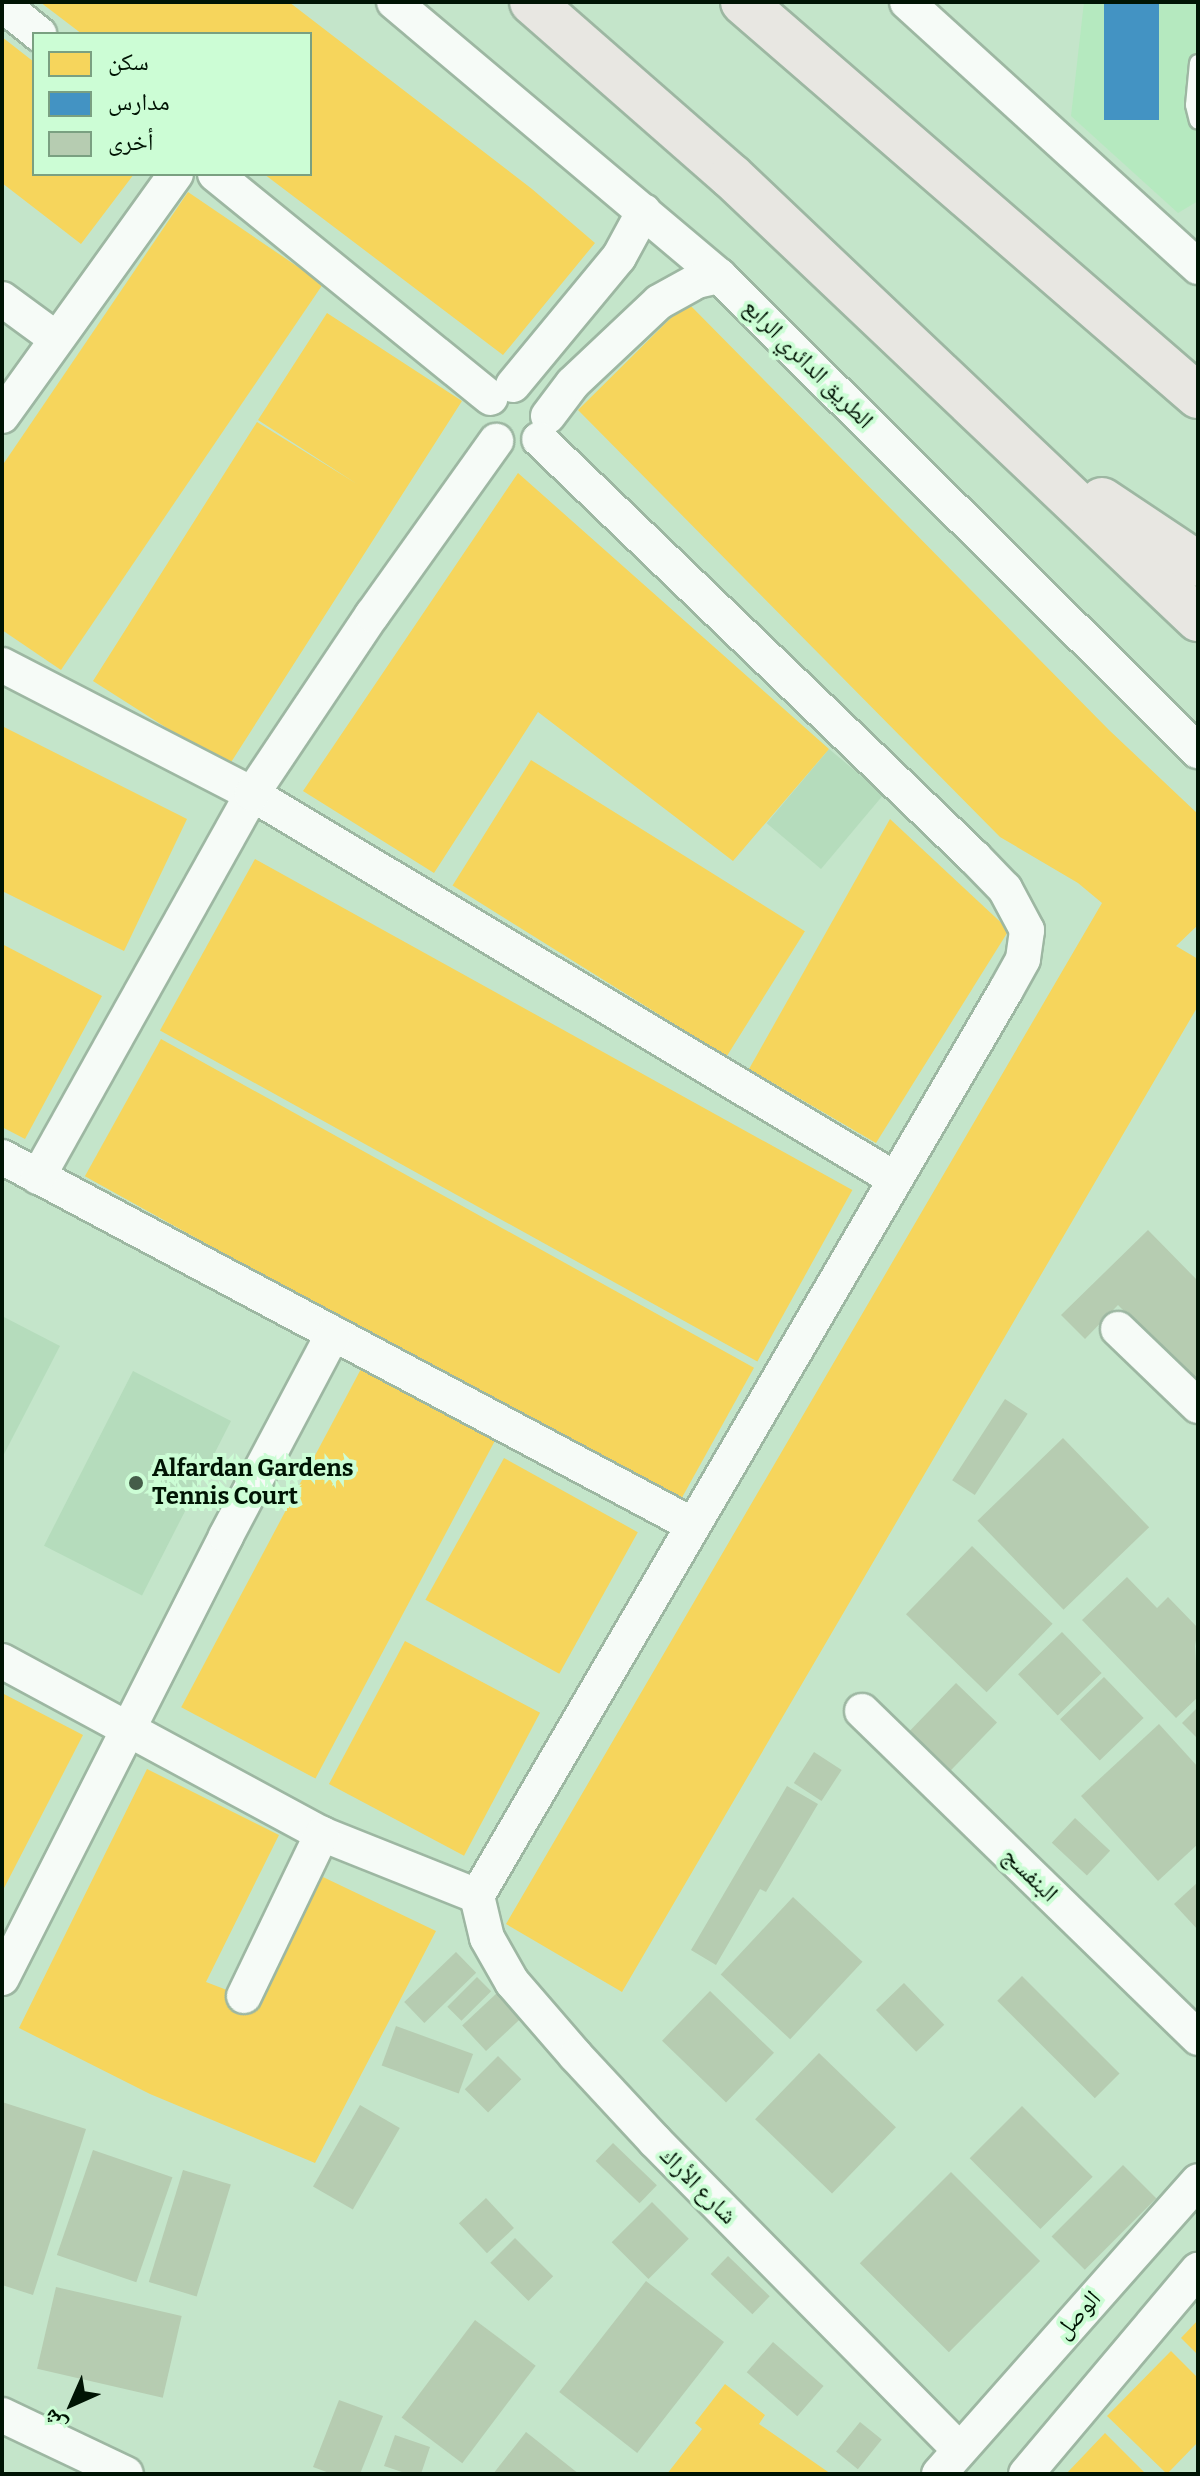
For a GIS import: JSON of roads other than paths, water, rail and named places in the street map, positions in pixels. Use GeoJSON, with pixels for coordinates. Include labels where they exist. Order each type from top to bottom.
{"type":"FeatureCollection","features":[{"type":"Feature","properties":{"kind":"main road"},"geometry":{"type":"LineString","coordinates":[[532,2],[731,176],[1198,619]]}},
{"type":"Feature","properties":{"kind":"main road"},"geometry":{"type":"LineString","coordinates":[[743,2],[854,94],[1198,396]]}},
{"type":"Feature","properties":{"kind":"main road"},"geometry":{"type":"LineString","coordinates":[[1015,446],[1198,564]]}},
{"type":"Feature","properties":{"kind":"street","name":"الطريق الدائري الرابع"},"geometry":{"type":"LineString","coordinates":[[394,2],[719,276],[1198,751]]}},
{"type":"Feature","properties":{"kind":"street"},"geometry":{"type":"LineString","coordinates":[[907,2],[1198,267]]}},
{"type":"Feature","properties":{"kind":"street"},"geometry":{"type":"LineString","coordinates":[[946,2],[948,37]]}},
{"type":"Feature","properties":{"kind":"street"},"geometry":{"type":"LineString","coordinates":[[2,4],[37,32]]}},
{"type":"Feature","properties":{"kind":"street"},"geometry":{"type":"LineString","coordinates":[[2,416],[55,338],[175,176]]}},
{"type":"Feature","properties":{"kind":"street"},"geometry":{"type":"LineString","coordinates":[[2,1661],[322,1834],[477,1896],[1023,959],[1027,930],[1005,889],[544,428],[545,404],[537,393],[526,386],[502,391],[218,176]]}},
{"type":"Feature","properties":{"kind":"street"},"geometry":{"type":"LineString","coordinates":[[644,211],[619,257],[502,391],[485,420],[496,441],[518,449],[544,428],[573,383],[659,302],[697,281],[719,276]]}},
{"type":"Feature","properties":{"kind":"street"},"geometry":{"type":"LineString","coordinates":[[2,299],[55,338]]}},
{"type":"Feature","properties":{"kind":"street"},"geometry":{"type":"LineString","coordinates":[[38,1177],[252,794],[372,615],[496,441]]}},
{"type":"Feature","properties":{"kind":"street"},"geometry":{"type":"LineString","coordinates":[[2,665],[252,794],[895,1179]]}},
{"type":"Feature","properties":{"kind":"street"},"geometry":{"type":"LineString","coordinates":[[2,1157],[693,1525]]}},
{"type":"Feature","properties":{"kind":"street"},"geometry":{"type":"LineString","coordinates":[[1118,1329],[1198,1406]]}},
{"type":"Feature","properties":{"kind":"street"},"geometry":{"type":"LineString","coordinates":[[2,1978],[226,1536],[333,1334]]}},
{"type":"Feature","properties":{"kind":"street","name":"البنفسج"},"geometry":{"type":"LineString","coordinates":[[862,1711],[1198,2038]]}},
{"type":"Feature","properties":{"kind":"street"},"geometry":{"type":"LineString","coordinates":[[244,1996],[322,1834]]}},
{"type":"Feature","properties":{"kind":"street","name":"شارع الأراك"},"geometry":{"type":"LineString","coordinates":[[477,1896],[487,1938],[512,1982],[576,2056],[949,2461]]}},
{"type":"Feature","properties":{"kind":"street","name":"الوصل"},"geometry":{"type":"LineString","coordinates":[[949,2461],[1198,2181]]}},
{"type":"Feature","properties":{"kind":"street"},"geometry":{"type":"LineString","coordinates":[[1026,2474],[1198,2270]]}},
{"type":"Feature","properties":{"kind":"street"},"geometry":{"type":"LineString","coordinates":[[2,2415],[126,2474]]}},
{"type":"Feature","properties":{"kind":"lane"},"geometry":{"type":"LineString","coordinates":[[1198,63],[1194,105],[1198,121]]}},
{"type":"Feature","properties":{"kind":"place","name":"Alfardan Gardens Tennis Court"},"geometry":{"type":"Point","coordinates":[136,1483]}}]}
